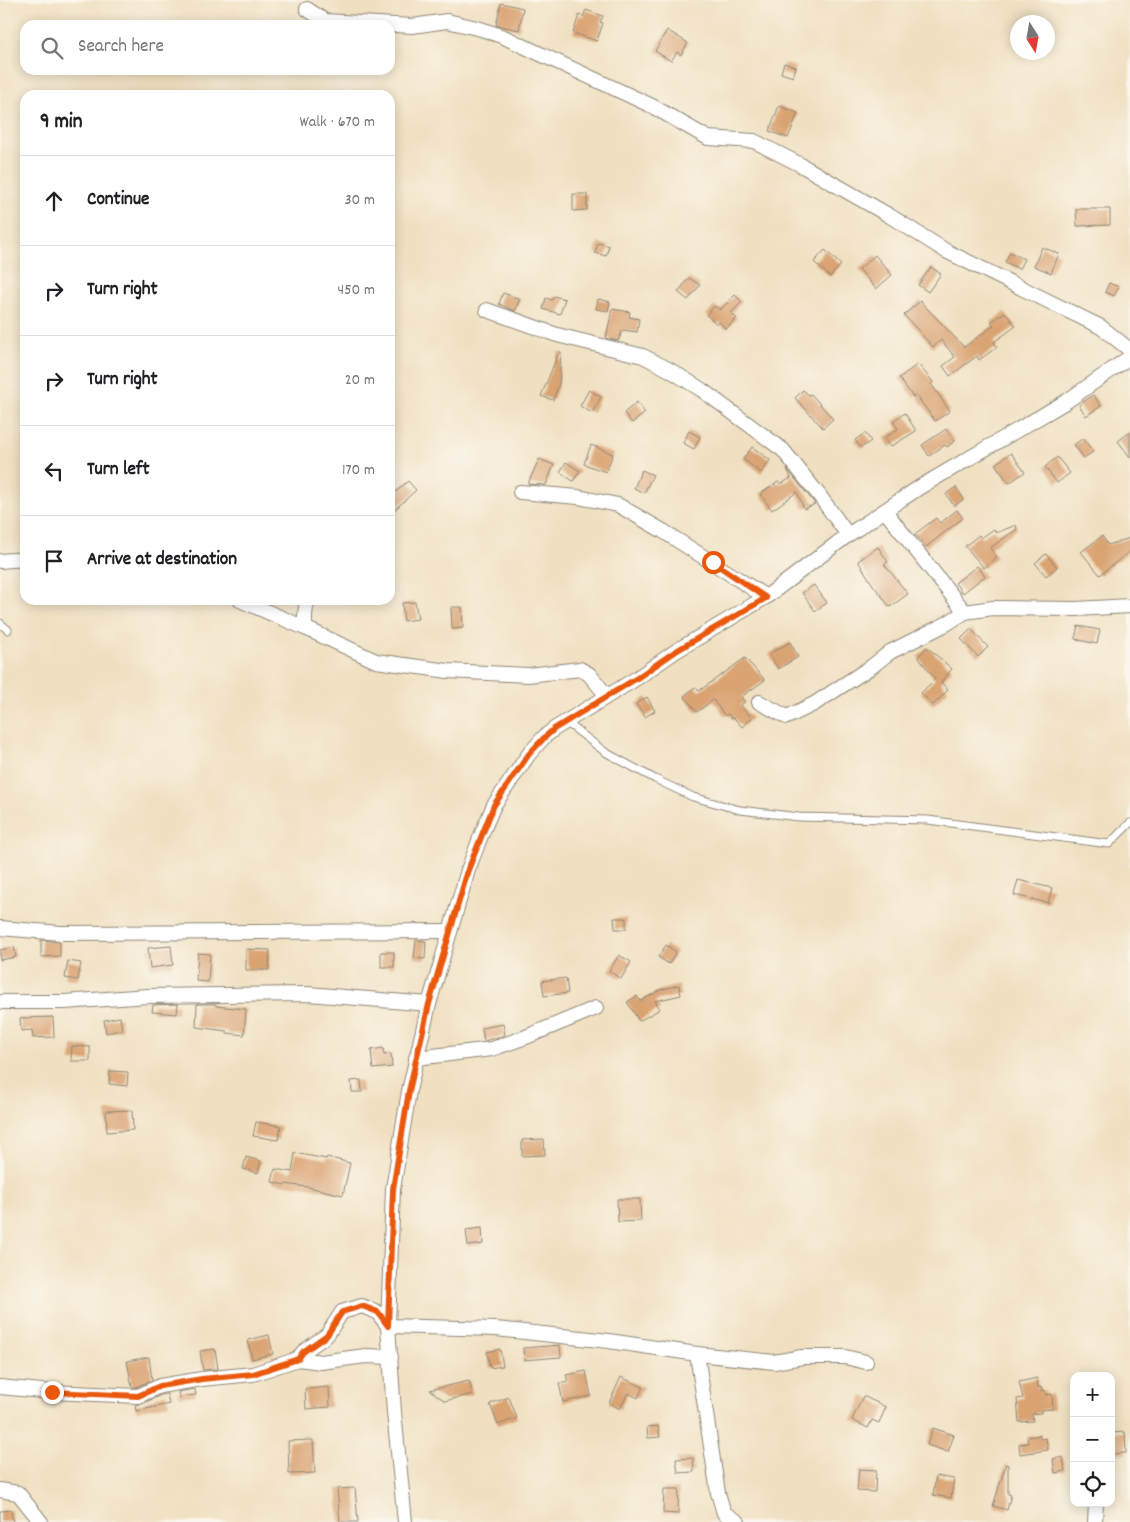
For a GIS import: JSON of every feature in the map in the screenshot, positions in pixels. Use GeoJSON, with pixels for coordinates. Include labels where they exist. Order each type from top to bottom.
{"type":"FeatureCollection","features":[{"type":"Feature","properties":{"kind":"street"},"geometry":{"type":"LineString","coordinates":[[307,9],[324,20]]}},
{"type":"Feature","properties":{"kind":"street"},"geometry":{"type":"LineString","coordinates":[[395,25],[412,26],[447,21],[481,29],[504,37],[652,106],[708,138],[754,141],[801,165],[890,216],[946,251],[1100,327],[1130,350]]}},
{"type":"Feature","properties":{"kind":"street"},"geometry":{"type":"LineString","coordinates":[[487,310],[557,335],[642,356],[694,385],[783,450],[848,535]]}},
{"type":"Feature","properties":{"kind":"street"},"geometry":{"type":"LineString","coordinates":[[405,1522],[388,1326],[393,1189],[416,1058],[429,1004],[468,870],[494,805],[529,754],[544,738],[566,721],[637,678],[676,651],[766,598],[848,535],[920,487],[1067,401],[1130,356]]}},
{"type":"Feature","properties":{"kind":"street"},"geometry":{"type":"LineString","coordinates":[[520,492],[578,497],[618,506],[663,530],[766,598]]}},
{"type":"Feature","properties":{"kind":"street"},"geometry":{"type":"LineString","coordinates":[[885,511],[965,612]]}},
{"type":"Feature","properties":{"kind":"street"},"geometry":{"type":"LineString","coordinates":[[0,561],[20,559]]}},
{"type":"Feature","properties":{"kind":"street"},"geometry":{"type":"LineString","coordinates":[[252,605],[376,662],[448,671],[528,675],[580,669],[589,674],[607,696]]}},
{"type":"Feature","properties":{"kind":"street"},"geometry":{"type":"LineString","coordinates":[[305,628],[307,605]]}},
{"type":"Feature","properties":{"kind":"street"},"geometry":{"type":"LineString","coordinates":[[759,702],[788,717],[814,704],[871,667],[890,652],[946,624],[965,612],[993,608],[1076,609],[1130,606]]}},
{"type":"Feature","properties":{"kind":"street"},"geometry":{"type":"LineString","coordinates":[[0,928],[61,933],[450,931]]}},
{"type":"Feature","properties":{"kind":"street"},"geometry":{"type":"LineString","coordinates":[[0,1002],[64,1002],[148,996],[308,994],[429,1004]]}},
{"type":"Feature","properties":{"kind":"street"},"geometry":{"type":"LineString","coordinates":[[416,1058],[492,1049],[526,1038],[596,1008]]}},
{"type":"Feature","properties":{"kind":"street"},"geometry":{"type":"LineString","coordinates":[[298,1359],[303,1352],[327,1335],[342,1312],[362,1306],[378,1312],[388,1326]]}},
{"type":"Feature","properties":{"kind":"street"},"geometry":{"type":"LineString","coordinates":[[388,1326],[496,1329],[609,1340],[697,1354],[774,1362],[802,1357],[844,1357],[866,1362]]}},
{"type":"Feature","properties":{"kind":"street"},"geometry":{"type":"LineString","coordinates":[[697,1354],[718,1493],[724,1513],[738,1522]]}},
{"type":"Feature","properties":{"kind":"street"},"geometry":{"type":"LineString","coordinates":[[0,1388],[138,1396],[160,1386],[202,1379],[253,1374],[298,1359],[321,1362],[365,1356],[390,1357]]}},
{"type":"Feature","properties":{"kind":"street"},"geometry":{"type":"LineString","coordinates":[[0,1490],[18,1493],[41,1522]]}},
{"type":"Feature","properties":{"kind":"street"},"geometry":{"type":"LineString","coordinates":[[1095,1522],[1096,1507]]}},
{"type":"Feature","properties":{"kind":"lane"},"geometry":{"type":"LineString","coordinates":[[0,623],[8,630]]}},
{"type":"Feature","properties":{"kind":"lane"},"geometry":{"type":"LineString","coordinates":[[566,721],[606,752],[655,779],[693,797],[740,810],[799,817],[928,820],[1109,844],[1130,823]]}},
{"type":"Feature","properties":{"kind":"building"},"geometry":{"type":"Polygon","coordinates":[[[501,3],[523,8],[519,30],[496,25],[501,3]]]}},
{"type":"Feature","properties":{"kind":"building"},"geometry":{"type":"Polygon","coordinates":[[[586,10],[603,16],[600,22],[603,23],[597,41],[573,33],[579,15],[583,17],[586,10]]]}},
{"type":"Feature","properties":{"kind":"building"},"geometry":{"type":"Polygon","coordinates":[[[667,30],[688,43],[681,55],[677,52],[671,61],[655,51],[667,30]]]}},
{"type":"Feature","properties":{"kind":"building"},"geometry":{"type":"Polygon","coordinates":[[[784,63],[796,67],[793,77],[781,73],[784,63]]]}},
{"type":"Feature","properties":{"kind":"building"},"geometry":{"type":"Polygon","coordinates":[[[779,106],[798,113],[788,138],[769,131],[779,106]]]}},
{"type":"Feature","properties":{"kind":"building"},"geometry":{"type":"Polygon","coordinates":[[[573,194],[587,194],[587,210],[573,211],[573,194]]]}},
{"type":"Feature","properties":{"kind":"building"},"geometry":{"type":"Polygon","coordinates":[[[1076,209],[1110,209],[1110,225],[1077,226],[1076,209]]]}},
{"type":"Feature","properties":{"kind":"building"},"geometry":{"type":"Polygon","coordinates":[[[598,243],[609,246],[606,256],[595,253],[598,243]]]}},
{"type":"Feature","properties":{"kind":"building"},"geometry":{"type":"Polygon","coordinates":[[[1042,247],[1059,254],[1051,273],[1034,266],[1042,247]]]}},
{"type":"Feature","properties":{"kind":"building"},"geometry":{"type":"Polygon","coordinates":[[[825,250],[841,265],[830,277],[814,262],[825,250]]]}},
{"type":"Feature","properties":{"kind":"building"},"geometry":{"type":"Polygon","coordinates":[[[1010,252],[1024,259],[1019,269],[1005,262],[1010,252]]]}},
{"type":"Feature","properties":{"kind":"building"},"geometry":{"type":"Polygon","coordinates":[[[875,255],[892,275],[876,289],[859,269],[875,255]]]}},
{"type":"Feature","properties":{"kind":"building"},"geometry":{"type":"Polygon","coordinates":[[[931,267],[941,274],[928,292],[918,285],[931,267]]]}},
{"type":"Feature","properties":{"kind":"building"},"geometry":{"type":"Polygon","coordinates":[[[689,278],[700,285],[688,300],[678,292],[689,278]]]}},
{"type":"Feature","properties":{"kind":"building"},"geometry":{"type":"Polygon","coordinates":[[[1109,283],[1119,287],[1114,296],[1105,292],[1109,283]]]}},
{"type":"Feature","properties":{"kind":"building"},"geometry":{"type":"Polygon","coordinates":[[[503,293],[520,299],[515,311],[499,304],[503,293]]]}},
{"type":"Feature","properties":{"kind":"building"},"geometry":{"type":"Polygon","coordinates":[[[735,295],[742,302],[731,313],[737,318],[726,329],[719,322],[717,324],[706,315],[715,306],[720,310],[735,295]]]}},
{"type":"Feature","properties":{"kind":"building"},"geometry":{"type":"Polygon","coordinates":[[[554,296],[565,299],[560,314],[543,309],[546,298],[552,300],[554,296]]]}},
{"type":"Feature","properties":{"kind":"building"},"geometry":{"type":"Polygon","coordinates":[[[598,299],[610,302],[608,311],[596,309],[598,299]]]}},
{"type":"Feature","properties":{"kind":"building"},"geometry":{"type":"Polygon","coordinates":[[[920,301],[964,347],[994,325],[991,322],[1005,312],[1016,326],[994,342],[997,347],[979,360],[977,356],[950,376],[943,366],[955,357],[941,340],[933,347],[904,315],[920,301]]]}},
{"type":"Feature","properties":{"kind":"building"},"geometry":{"type":"Polygon","coordinates":[[[612,309],[630,312],[629,317],[639,319],[637,332],[623,330],[618,341],[606,338],[612,309]]]}},
{"type":"Feature","properties":{"kind":"building"},"geometry":{"type":"Polygon","coordinates":[[[559,352],[561,352],[559,384],[553,400],[541,396],[559,352]]]}},
{"type":"Feature","properties":{"kind":"building"},"geometry":{"type":"Polygon","coordinates":[[[918,364],[933,382],[931,384],[950,411],[935,421],[916,395],[913,397],[899,378],[918,364]]]}},
{"type":"Feature","properties":{"kind":"building"},"geometry":{"type":"Polygon","coordinates":[[[589,390],[601,397],[592,413],[580,406],[589,390]]]}},
{"type":"Feature","properties":{"kind":"building"},"geometry":{"type":"Polygon","coordinates":[[[803,390],[809,395],[811,394],[833,419],[823,428],[795,398],[803,390]]]}},
{"type":"Feature","properties":{"kind":"building"},"geometry":{"type":"Polygon","coordinates":[[[1093,395],[1101,406],[1086,416],[1079,405],[1093,395]]]}},
{"type":"Feature","properties":{"kind":"building"},"geometry":{"type":"Polygon","coordinates":[[[637,402],[645,413],[632,423],[624,413],[637,402]]]}},
{"type":"Feature","properties":{"kind":"building"},"geometry":{"type":"Polygon","coordinates":[[[905,413],[916,431],[890,447],[884,438],[898,429],[893,421],[905,413]]]}},
{"type":"Feature","properties":{"kind":"building"},"geometry":{"type":"Polygon","coordinates":[[[946,429],[955,441],[947,447],[945,445],[929,456],[922,445],[946,429]]]}},
{"type":"Feature","properties":{"kind":"building"},"geometry":{"type":"Polygon","coordinates":[[[689,431],[700,437],[694,449],[683,443],[689,431]]]}},
{"type":"Feature","properties":{"kind":"building"},"geometry":{"type":"Polygon","coordinates":[[[1130,432],[1130,457],[1118,441],[1130,432]]]}},
{"type":"Feature","properties":{"kind":"building"},"geometry":{"type":"Polygon","coordinates":[[[865,433],[871,441],[861,448],[855,440],[865,433]]]}},
{"type":"Feature","properties":{"kind":"building"},"geometry":{"type":"Polygon","coordinates":[[[1083,438],[1093,452],[1084,458],[1074,445],[1083,438]]]}},
{"type":"Feature","properties":{"kind":"building"},"geometry":{"type":"Polygon","coordinates":[[[591,445],[613,454],[606,472],[584,464],[591,445]]]}},
{"type":"Feature","properties":{"kind":"building"},"geometry":{"type":"Polygon","coordinates":[[[752,447],[770,460],[761,473],[743,459],[752,447]]]}},
{"type":"Feature","properties":{"kind":"building"},"geometry":{"type":"Polygon","coordinates":[[[1011,453],[1025,472],[1009,483],[995,464],[1011,453]]]}},
{"type":"Feature","properties":{"kind":"building"},"geometry":{"type":"Polygon","coordinates":[[[1057,457],[1070,473],[1057,483],[1045,467],[1057,457]]]}},
{"type":"Feature","properties":{"kind":"building"},"geometry":{"type":"Polygon","coordinates":[[[539,459],[554,465],[546,485],[528,484],[539,459]]]}},
{"type":"Feature","properties":{"kind":"building"},"geometry":{"type":"Polygon","coordinates":[[[566,462],[580,471],[573,481],[560,472],[566,462]]]}},
{"type":"Feature","properties":{"kind":"building"},"geometry":{"type":"Polygon","coordinates":[[[787,469],[815,504],[804,509],[797,492],[772,510],[760,494],[778,482],[781,484],[791,478],[787,469]]]}},
{"type":"Feature","properties":{"kind":"building"},"geometry":{"type":"Polygon","coordinates":[[[642,470],[653,475],[644,493],[634,488],[642,470]]]}},
{"type":"Feature","properties":{"kind":"building"},"geometry":{"type":"Polygon","coordinates":[[[408,481],[416,490],[395,509],[395,493],[408,481]]]}},
{"type":"Feature","properties":{"kind":"building"},"geometry":{"type":"Polygon","coordinates":[[[956,487],[964,499],[954,506],[946,494],[956,487]]]}},
{"type":"Feature","properties":{"kind":"building"},"geometry":{"type":"Polygon","coordinates":[[[957,510],[963,518],[926,547],[915,534],[936,518],[940,523],[957,510]]]}},
{"type":"Feature","properties":{"kind":"building"},"geometry":{"type":"Polygon","coordinates":[[[1016,525],[1017,529],[990,548],[997,557],[984,568],[965,546],[979,535],[981,538],[994,529],[996,533],[1016,525]]]}},
{"type":"Feature","properties":{"kind":"building"},"geometry":{"type":"Polygon","coordinates":[[[1102,536],[1108,545],[1130,538],[1130,551],[1100,575],[1081,552],[1102,536]]]}},
{"type":"Feature","properties":{"kind":"building"},"geometry":{"type":"Polygon","coordinates":[[[878,547],[888,562],[884,564],[908,594],[890,607],[858,561],[878,547]]]}},
{"type":"Feature","properties":{"kind":"building"},"geometry":{"type":"Polygon","coordinates":[[[1046,554],[1057,567],[1046,576],[1035,563],[1046,554]]]}},
{"type":"Feature","properties":{"kind":"building"},"geometry":{"type":"Polygon","coordinates":[[[977,566],[985,576],[963,593],[955,583],[977,566]]]}},
{"type":"Feature","properties":{"kind":"building"},"geometry":{"type":"Polygon","coordinates":[[[814,585],[827,603],[815,611],[802,593],[814,585]]]}},
{"type":"Feature","properties":{"kind":"building"},"geometry":{"type":"Polygon","coordinates":[[[415,602],[418,619],[404,621],[402,603],[415,602]]]}},
{"type":"Feature","properties":{"kind":"building"},"geometry":{"type":"Polygon","coordinates":[[[451,607],[462,607],[463,628],[452,629],[451,607]]]}},
{"type":"Feature","properties":{"kind":"building"},"geometry":{"type":"Polygon","coordinates":[[[1078,626],[1100,630],[1097,644],[1075,639],[1078,626]]]}},
{"type":"Feature","properties":{"kind":"building"},"geometry":{"type":"Polygon","coordinates":[[[971,629],[988,647],[978,657],[961,639],[971,629]]]}},
{"type":"Feature","properties":{"kind":"building"},"geometry":{"type":"Polygon","coordinates":[[[790,642],[798,657],[778,669],[769,654],[790,642]]]}},
{"type":"Feature","properties":{"kind":"building"},"geometry":{"type":"Polygon","coordinates":[[[927,647],[952,669],[941,682],[948,690],[933,705],[921,693],[935,679],[918,657],[927,647]]]}},
{"type":"Feature","properties":{"kind":"building"},"geometry":{"type":"Polygon","coordinates":[[[745,658],[765,680],[741,697],[745,702],[740,705],[752,718],[742,727],[728,714],[725,716],[713,700],[697,712],[684,696],[695,687],[699,691],[745,658]]]}},
{"type":"Feature","properties":{"kind":"building"},"geometry":{"type":"Polygon","coordinates":[[[647,697],[655,711],[645,717],[636,704],[647,697]]]}},
{"type":"Feature","properties":{"kind":"building"},"geometry":{"type":"Polygon","coordinates":[[[1018,880],[1052,888],[1048,903],[1014,895],[1018,880]]]}},
{"type":"Feature","properties":{"kind":"building"},"geometry":{"type":"Polygon","coordinates":[[[614,918],[626,918],[626,929],[615,929],[614,918]]]}},
{"type":"Feature","properties":{"kind":"building"},"geometry":{"type":"Polygon","coordinates":[[[41,940],[60,942],[60,956],[41,957],[41,940]]]}},
{"type":"Feature","properties":{"kind":"building"},"geometry":{"type":"Polygon","coordinates":[[[416,940],[426,941],[425,959],[414,958],[416,940]]]}},
{"type":"Feature","properties":{"kind":"building"},"geometry":{"type":"Polygon","coordinates":[[[666,945],[676,952],[669,964],[658,957],[666,945]]]}},
{"type":"Feature","properties":{"kind":"building"},"geometry":{"type":"Polygon","coordinates":[[[171,946],[173,965],[150,968],[148,948],[171,946]]]}},
{"type":"Feature","properties":{"kind":"building"},"geometry":{"type":"Polygon","coordinates":[[[14,947],[16,957],[0,960],[0,950],[14,947]]]}},
{"type":"Feature","properties":{"kind":"building"},"geometry":{"type":"Polygon","coordinates":[[[246,949],[270,950],[269,970],[246,970],[246,949]]]}},
{"type":"Feature","properties":{"kind":"building"},"geometry":{"type":"Polygon","coordinates":[[[381,952],[394,952],[394,967],[381,967],[381,952]]]}},
{"type":"Feature","properties":{"kind":"building"},"geometry":{"type":"Polygon","coordinates":[[[198,953],[210,954],[208,982],[196,981],[198,953]]]}},
{"type":"Feature","properties":{"kind":"building"},"geometry":{"type":"Polygon","coordinates":[[[619,955],[631,962],[621,979],[609,971],[619,955]]]}},
{"type":"Feature","properties":{"kind":"building"},"geometry":{"type":"Polygon","coordinates":[[[68,961],[81,963],[78,980],[65,978],[68,961]]]}},
{"type":"Feature","properties":{"kind":"building"},"geometry":{"type":"Polygon","coordinates":[[[566,978],[568,993],[544,996],[542,981],[566,978]]]}},
{"type":"Feature","properties":{"kind":"building"},"geometry":{"type":"Polygon","coordinates":[[[679,985],[681,995],[655,1001],[660,1009],[639,1021],[627,1002],[637,996],[640,1001],[660,990],[679,985]]]}},
{"type":"Feature","properties":{"kind":"building"},"geometry":{"type":"Polygon","coordinates":[[[178,1004],[177,1014],[152,1012],[153,1005],[178,1004]]]}},
{"type":"Feature","properties":{"kind":"building"},"geometry":{"type":"Polygon","coordinates":[[[197,1004],[216,1004],[216,1006],[246,1009],[244,1035],[196,1027],[197,1004]]]}},
{"type":"Feature","properties":{"kind":"building"},"geometry":{"type":"Polygon","coordinates":[[[53,1017],[54,1037],[33,1038],[32,1030],[21,1031],[20,1018],[53,1017]]]}},
{"type":"Feature","properties":{"kind":"building"},"geometry":{"type":"Polygon","coordinates":[[[120,1017],[122,1030],[106,1033],[104,1020],[120,1017]]]}},
{"type":"Feature","properties":{"kind":"building"},"geometry":{"type":"Polygon","coordinates":[[[503,1024],[505,1035],[484,1041],[482,1028],[503,1024]]]}},
{"type":"Feature","properties":{"kind":"building"},"geometry":{"type":"Polygon","coordinates":[[[72,1046],[90,1047],[90,1061],[71,1061],[72,1046]]]}},
{"type":"Feature","properties":{"kind":"building"},"geometry":{"type":"Polygon","coordinates":[[[383,1048],[384,1055],[391,1054],[392,1067],[373,1069],[371,1050],[383,1048]]]}},
{"type":"Feature","properties":{"kind":"building"},"geometry":{"type":"Polygon","coordinates":[[[110,1071],[128,1072],[127,1086],[109,1084],[110,1071]]]}},
{"type":"Feature","properties":{"kind":"building"},"geometry":{"type":"Polygon","coordinates":[[[361,1080],[362,1092],[352,1092],[351,1081],[361,1080]]]}},
{"type":"Feature","properties":{"kind":"building"},"geometry":{"type":"Polygon","coordinates":[[[132,1110],[133,1130],[107,1132],[106,1111],[132,1110]]]}},
{"type":"Feature","properties":{"kind":"building"},"geometry":{"type":"Polygon","coordinates":[[[256,1122],[281,1126],[278,1140],[253,1136],[256,1122]]]}},
{"type":"Feature","properties":{"kind":"building"},"geometry":{"type":"Polygon","coordinates":[[[544,1139],[545,1155],[522,1156],[522,1140],[544,1139]]]}},
{"type":"Feature","properties":{"kind":"building"},"geometry":{"type":"Polygon","coordinates":[[[295,1153],[326,1159],[327,1157],[350,1163],[343,1195],[308,1187],[272,1182],[275,1169],[292,1172],[295,1153]]]}},
{"type":"Feature","properties":{"kind":"building"},"geometry":{"type":"Polygon","coordinates":[[[246,1157],[261,1161],[258,1173],[243,1169],[246,1157]]]}},
{"type":"Feature","properties":{"kind":"building"},"geometry":{"type":"Polygon","coordinates":[[[617,1199],[640,1199],[641,1221],[618,1222],[617,1199]]]}},
{"type":"Feature","properties":{"kind":"building"},"geometry":{"type":"Polygon","coordinates":[[[482,1228],[483,1244],[468,1246],[466,1230],[482,1228]]]}},
{"type":"Feature","properties":{"kind":"building"},"geometry":{"type":"Polygon","coordinates":[[[269,1335],[273,1354],[252,1359],[248,1340],[269,1335]]]}},
{"type":"Feature","properties":{"kind":"building"},"geometry":{"type":"Polygon","coordinates":[[[560,1345],[561,1357],[524,1360],[523,1348],[560,1345]]]}},
{"type":"Feature","properties":{"kind":"building"},"geometry":{"type":"Polygon","coordinates":[[[215,1349],[218,1369],[203,1370],[200,1351],[215,1349]]]}},
{"type":"Feature","properties":{"kind":"building"},"geometry":{"type":"Polygon","coordinates":[[[500,1349],[503,1366],[490,1368],[487,1352],[500,1349]]]}},
{"type":"Feature","properties":{"kind":"building"},"geometry":{"type":"Polygon","coordinates":[[[149,1357],[152,1380],[132,1387],[127,1361],[149,1357]]]}},
{"type":"Feature","properties":{"kind":"building"},"geometry":{"type":"Polygon","coordinates":[[[586,1371],[591,1396],[563,1402],[559,1383],[568,1381],[566,1375],[586,1371]]]}},
{"type":"Feature","properties":{"kind":"building"},"geometry":{"type":"Polygon","coordinates":[[[621,1377],[643,1387],[638,1398],[628,1393],[620,1409],[609,1403],[621,1377]]]}},
{"type":"Feature","properties":{"kind":"building"},"geometry":{"type":"Polygon","coordinates":[[[1037,1378],[1038,1387],[1041,1387],[1042,1391],[1045,1390],[1046,1395],[1052,1394],[1053,1409],[1041,1410],[1041,1413],[1032,1414],[1033,1421],[1019,1422],[1017,1399],[1023,1398],[1019,1382],[1037,1378]]]}},
{"type":"Feature","properties":{"kind":"building"},"geometry":{"type":"Polygon","coordinates":[[[469,1381],[473,1394],[445,1401],[430,1390],[469,1381]]]}},
{"type":"Feature","properties":{"kind":"building"},"geometry":{"type":"Polygon","coordinates":[[[329,1387],[330,1407],[306,1409],[305,1389],[329,1387]]]}},
{"type":"Feature","properties":{"kind":"building"},"geometry":{"type":"Polygon","coordinates":[[[195,1389],[196,1395],[179,1397],[178,1392],[195,1389]]]}},
{"type":"Feature","properties":{"kind":"building"},"geometry":{"type":"Polygon","coordinates":[[[167,1394],[169,1404],[136,1411],[135,1405],[142,1404],[167,1394]]]}},
{"type":"Feature","properties":{"kind":"building"},"geometry":{"type":"Polygon","coordinates":[[[863,1396],[886,1407],[879,1423],[872,1420],[868,1428],[852,1420],[863,1396]]]}},
{"type":"Feature","properties":{"kind":"building"},"geometry":{"type":"Polygon","coordinates":[[[509,1397],[517,1418],[498,1425],[490,1404],[509,1397]]]}},
{"type":"Feature","properties":{"kind":"building"},"geometry":{"type":"Polygon","coordinates":[[[658,1426],[660,1437],[648,1438],[647,1427],[658,1426]]]}},
{"type":"Feature","properties":{"kind":"building"},"geometry":{"type":"Polygon","coordinates":[[[933,1428],[954,1435],[948,1452],[927,1445],[933,1428]]]}},
{"type":"Feature","properties":{"kind":"building"},"geometry":{"type":"Polygon","coordinates":[[[1125,1432],[1126,1453],[1115,1454],[1115,1433],[1125,1432]]]}},
{"type":"Feature","properties":{"kind":"building"},"geometry":{"type":"Polygon","coordinates":[[[1040,1435],[1040,1439],[1046,1438],[1048,1450],[1020,1454],[1019,1444],[1028,1443],[1027,1437],[1040,1435]]]}},
{"type":"Feature","properties":{"kind":"building"},"geometry":{"type":"Polygon","coordinates":[[[313,1440],[315,1473],[289,1474],[288,1441],[313,1440]]]}},
{"type":"Feature","properties":{"kind":"building"},"geometry":{"type":"Polygon","coordinates":[[[1063,1457],[1065,1471],[1055,1473],[1053,1459],[1063,1457]]]}},
{"type":"Feature","properties":{"kind":"building"},"geometry":{"type":"Polygon","coordinates":[[[693,1458],[694,1472],[678,1473],[676,1459],[693,1458]]]}},
{"type":"Feature","properties":{"kind":"building"},"geometry":{"type":"Polygon","coordinates":[[[1006,1464],[1008,1465],[1008,1494],[1011,1495],[1007,1510],[993,1506],[1006,1464]]]}},
{"type":"Feature","properties":{"kind":"building"},"geometry":{"type":"Polygon","coordinates":[[[859,1469],[876,1470],[875,1492],[857,1491],[859,1469]]]}},
{"type":"Feature","properties":{"kind":"building"},"geometry":{"type":"Polygon","coordinates":[[[936,1476],[954,1479],[951,1498],[933,1495],[936,1476]]]}},
{"type":"Feature","properties":{"kind":"building"},"geometry":{"type":"Polygon","coordinates":[[[355,1488],[358,1522],[340,1522],[337,1489],[355,1488]]]}},
{"type":"Feature","properties":{"kind":"building"},"geometry":{"type":"Polygon","coordinates":[[[664,1489],[679,1489],[678,1514],[663,1513],[664,1489]]]}},
{"type":"Feature","properties":{"kind":"building"},"geometry":{"type":"Polygon","coordinates":[[[11,1510],[13,1522],[0,1522],[0,1511],[11,1510]]]}},
{"type":"Feature","properties":{"kind":"route"},"geometry":{"type":"LineString","coordinates":[[52,1392],[138,1396],[160,1386],[202,1379],[253,1374],[298,1359],[303,1352],[327,1335],[342,1312],[362,1306],[378,1312],[388,1326],[393,1189],[409,1091],[429,1004],[468,870],[494,805],[529,754],[554,729],[637,678],[676,651],[766,598],[713,562]]}}]}
